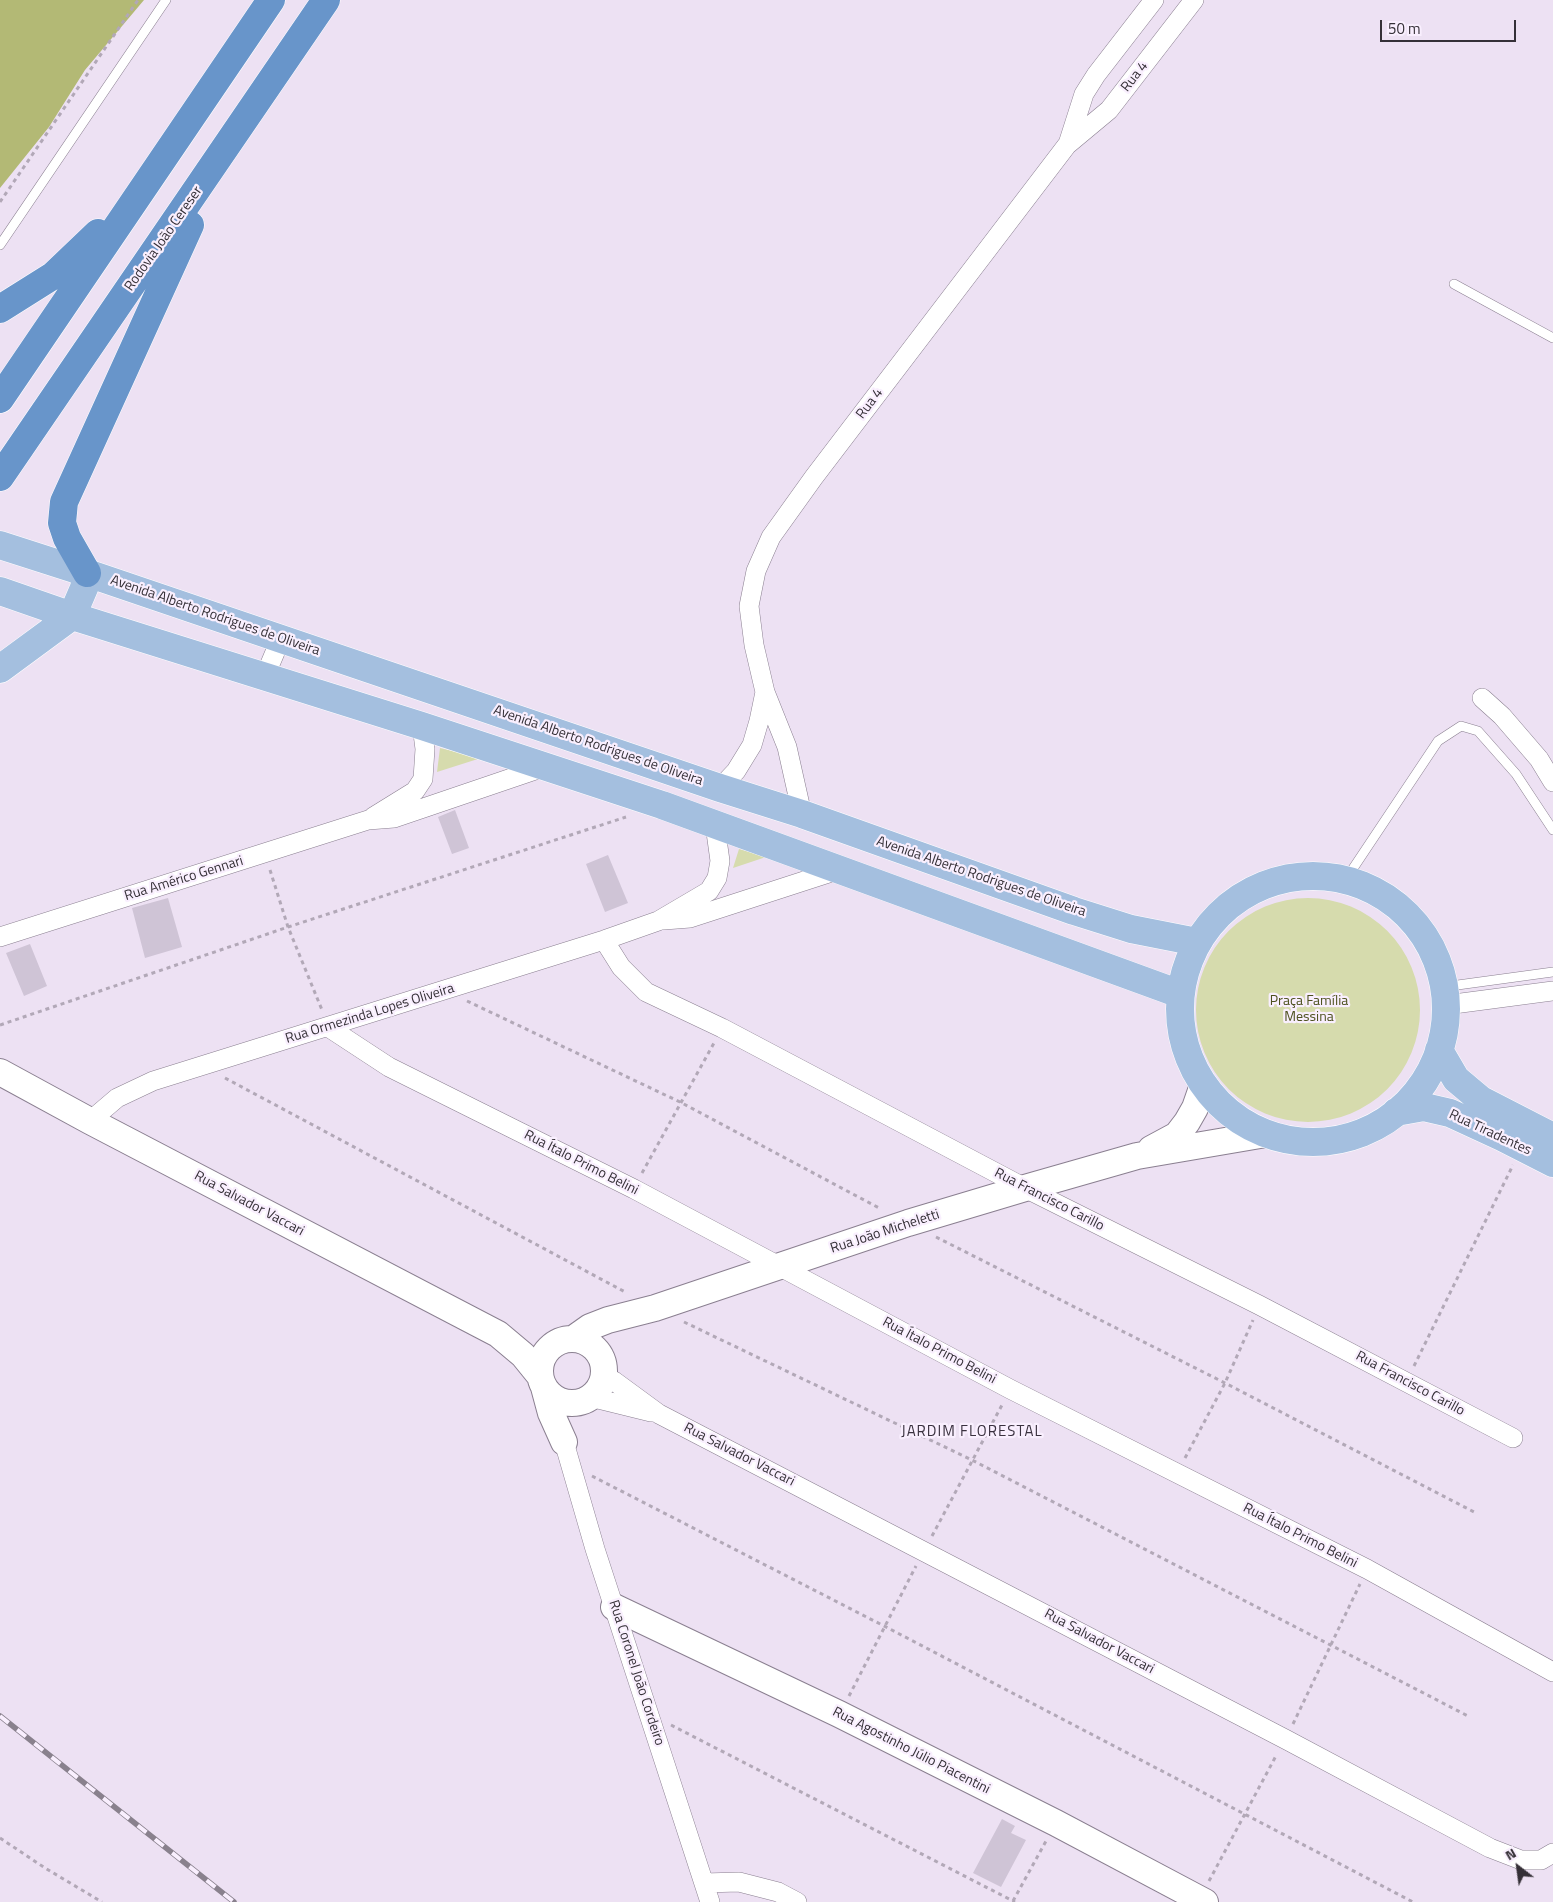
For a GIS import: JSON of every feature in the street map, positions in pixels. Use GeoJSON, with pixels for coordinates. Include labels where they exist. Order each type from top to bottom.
{"type":"FeatureCollection","features":[{"type":"Feature","properties":{"kind":"highway"},"geometry":{"type":"LineString","coordinates":[[0,399],[270,0]]}},
{"type":"Feature","properties":{"kind":"highway","name":"Rodovia João Cereser"},"geometry":{"type":"LineString","coordinates":[[0,477],[326,0]]}},
{"type":"Feature","properties":{"kind":"highway"},"geometry":{"type":"LineString","coordinates":[[87,573],[64,530],[62,523],[64,502],[177,250],[235,135]]}},
{"type":"Feature","properties":{"kind":"highway"},"geometry":{"type":"LineString","coordinates":[[0,308],[54,275],[78,254],[142,190]]}},
{"type":"Feature","properties":{"kind":"main road","name":"Avenida Alberto Rodrigues de Oliveira"},"geometry":{"type":"LineString","coordinates":[[0,545],[802,814],[1074,911],[1131,929],[1197,942]]}},
{"type":"Feature","properties":{"kind":"main road"},"geometry":{"type":"LineString","coordinates":[[0,669],[72,616],[84,588],[87,573]]}},
{"type":"Feature","properties":{"kind":"main road"},"geometry":{"type":"LineString","coordinates":[[0,591],[72,616],[422,726],[662,805],[1180,994]]}},
{"type":"Feature","properties":{"kind":"main road"},"geometry":{"type":"LineString","coordinates":[[1304,876],[1346,879],[1386,897],[1418,925],[1438,963],[1444,996],[1445,1028],[1440,1050],[1422,1084],[1396,1112],[1367,1130],[1334,1140],[1300,1141],[1266,1134],[1231,1114],[1203,1085],[1188,1057],[1180,1026],[1180,994],[1183,976],[1197,942],[1225,908],[1261,886],[1304,876]]}},
{"type":"Feature","properties":{"kind":"main road","name":"Rua Tiradentes"},"geometry":{"type":"LineString","coordinates":[[1440,1050],[1456,1079],[1481,1100],[1553,1136]]}},
{"type":"Feature","properties":{"kind":"main road","name":"Rua Tiradentes"},"geometry":{"type":"LineString","coordinates":[[1396,1112],[1424,1107],[1450,1113],[1553,1164]]}},
{"type":"Feature","properties":{"kind":"street","name":"Rua 4"},"geometry":{"type":"LineString","coordinates":[[1067,145],[1084,94],[1096,75],[1154,0]]}},
{"type":"Feature","properties":{"kind":"street","name":"Rua 4"},"geometry":{"type":"LineString","coordinates":[[802,814],[787,747],[765,692],[754,645],[749,606],[756,571],[770,537],[1067,145],[1109,110],[1193,0]]}},
{"type":"Feature","properties":{"kind":"street"},"geometry":{"type":"LineString","coordinates":[[1127,36],[1151,56]]}},
{"type":"Feature","properties":{"kind":"street"},"geometry":{"type":"LineString","coordinates":[[265,676],[281,638]]}},
{"type":"Feature","properties":{"kind":"street","name":"Rua 4"},"geometry":{"type":"LineString","coordinates":[[720,788],[736,771],[752,745],[760,721],[765,692]]}},
{"type":"Feature","properties":{"kind":"street"},"geometry":{"type":"LineString","coordinates":[[1482,698],[1502,716],[1526,744],[1553,782]]}},
{"type":"Feature","properties":{"kind":"street","name":"Rua Américo Gennari"},"geometry":{"type":"LineString","coordinates":[[0,937],[368,820],[415,791],[423,779],[425,749],[422,726]]}},
{"type":"Feature","properties":{"kind":"street","name":"Rua Américo Gennari"},"geometry":{"type":"LineString","coordinates":[[368,820],[394,818],[544,767]]}},
{"type":"Feature","properties":{"kind":"street","name":"Rua Ormezinda Lopes Oliveira"},"geometry":{"type":"LineString","coordinates":[[90,1121],[117,1098],[153,1081],[604,940],[658,921],[709,891],[717,878],[720,861],[715,825]]}},
{"type":"Feature","properties":{"kind":"street","name":"Rua Ormezinda Lopes Oliveira"},"geometry":{"type":"LineString","coordinates":[[658,921],[690,918],[841,869]]}},
{"type":"Feature","properties":{"kind":"street","name":"Rua Francisco Carillo"},"geometry":{"type":"LineString","coordinates":[[604,940],[620,967],[646,992],[722,1028],[1025,1188],[1259,1305],[1513,1438]]}},
{"type":"Feature","properties":{"kind":"street"},"geometry":{"type":"LineString","coordinates":[[1444,996],[1553,992]]}},
{"type":"Feature","properties":{"kind":"street","name":"Rua Ítalo Primo Belini"},"geometry":{"type":"LineString","coordinates":[[328,1027],[389,1067],[634,1189],[1010,1389],[1367,1570],[1553,1672]]}},
{"type":"Feature","properties":{"kind":"street","name":"Rua Salvador Vaccari"},"geometry":{"type":"LineString","coordinates":[[0,1072],[498,1334],[523,1355],[542,1381]]}},
{"type":"Feature","properties":{"kind":"street","name":"Rua João Micheletti"},"geometry":{"type":"LineString","coordinates":[[1137,1156],[1177,1135],[1195,1108],[1203,1085]]}},
{"type":"Feature","properties":{"kind":"street","name":"Rua João Micheletti"},"geometry":{"type":"LineString","coordinates":[[564,1342],[590,1327],[608,1320],[645,1311],[908,1223],[1025,1188],[1137,1156],[1266,1134]]}},
{"type":"Feature","properties":{"kind":"street","name":"Rua João Micheletti"},"geometry":{"type":"LineString","coordinates":[[603,1370],[609,1345],[613,1337],[645,1311]]}},
{"type":"Feature","properties":{"kind":"street","name":"Rua Salvador Vaccari"},"geometry":{"type":"LineString","coordinates":[[498,1334],[564,1342]]}},
{"type":"Feature","properties":{"kind":"street"},"geometry":{"type":"LineString","coordinates":[[566,1453],[574,1412],[585,1399],[599,1388],[603,1370],[600,1355],[593,1346],[583,1341],[564,1342],[543,1358],[542,1381],[550,1394],[560,1400],[570,1403],[585,1399]]}},
{"type":"Feature","properties":{"kind":"street","name":"Rua Salvador Vaccari"},"geometry":{"type":"LineString","coordinates":[[603,1370],[614,1381],[659,1414],[1286,1739],[1490,1848],[1521,1860],[1547,1856]]}},
{"type":"Feature","properties":{"kind":"street","name":"Rua Coronel João Cordeiro"},"geometry":{"type":"LineString","coordinates":[[542,1381],[550,1413],[566,1453],[710,1902]]}},
{"type":"Feature","properties":{"kind":"street","name":"Rua Salvador Vaccari"},"geometry":{"type":"LineString","coordinates":[[585,1399],[659,1414]]}},
{"type":"Feature","properties":{"kind":"street","name":"Rua Agostinho Júlio Piacentini"},"geometry":{"type":"LineString","coordinates":[[614,1607],[839,1714],[1056,1823],[1202,1901]]}},
{"type":"Feature","properties":{"kind":"street"},"geometry":{"type":"LineString","coordinates":[[704,1883],[739,1882],[778,1892],[797,1902]]}},
{"type":"Feature","properties":{"kind":"lane"},"geometry":{"type":"LineString","coordinates":[[0,245],[166,0]]}},
{"type":"Feature","properties":{"kind":"lane"},"geometry":{"type":"LineString","coordinates":[[1454,284],[1553,338]]}},
{"type":"Feature","properties":{"kind":"lane"},"geometry":{"type":"LineString","coordinates":[[1346,879],[1433,748],[1438,742],[1461,726],[1478,731],[1516,774],[1553,830]]}},
{"type":"Feature","properties":{"kind":"lane"},"geometry":{"type":"LineString","coordinates":[[1444,996],[1553,972]]}},
{"type":"Feature","properties":{"kind":"path"},"geometry":{"type":"LineString","coordinates":[[0,202],[138,0]]}},
{"type":"Feature","properties":{"kind":"path"},"geometry":{"type":"LineString","coordinates":[[0,1025],[288,927],[662,805]]}},
{"type":"Feature","properties":{"kind":"path"},"geometry":{"type":"LineString","coordinates":[[264,854],[288,927],[328,1027]]}},
{"type":"Feature","properties":{"kind":"path"},"geometry":{"type":"LineString","coordinates":[[444,990],[680,1102],[908,1223],[1225,1383],[1476,1513]]}},
{"type":"Feature","properties":{"kind":"path"},"geometry":{"type":"LineString","coordinates":[[634,1189],[722,1028]]}},
{"type":"Feature","properties":{"kind":"path"},"geometry":{"type":"LineString","coordinates":[[202,1066],[645,1311],[972,1460],[1468,1716]]}},
{"type":"Feature","properties":{"kind":"path"},"geometry":{"type":"LineString","coordinates":[[1407,1382],[1522,1147]]}},
{"type":"Feature","properties":{"kind":"path"},"geometry":{"type":"LineString","coordinates":[[1177,1474],[1225,1383],[1259,1305]]}},
{"type":"Feature","properties":{"kind":"path"},"geometry":{"type":"LineString","coordinates":[[839,1714],[1010,1389]]}},
{"type":"Feature","properties":{"kind":"path"},"geometry":{"type":"LineString","coordinates":[[566,1453],[886,1627],[1413,1902]]}},
{"type":"Feature","properties":{"kind":"path"},"geometry":{"type":"LineString","coordinates":[[1202,1901],[1245,1813],[1286,1739],[1367,1570]]}},
{"type":"Feature","properties":{"kind":"path"},"geometry":{"type":"LineString","coordinates":[[649,1714],[1013,1902],[1056,1823]]}},
{"type":"Feature","properties":{"kind":"path"},"geometry":{"type":"LineString","coordinates":[[0,1838],[102,1902]]}},
{"type":"Feature","properties":{"kind":"green space"},"geometry":{"type":"Polygon","coordinates":[[[0,0],[144,0],[85,70],[49,127],[0,188],[0,0]]]}},
{"type":"Feature","properties":{"kind":"green space"},"geometry":{"type":"Polygon","coordinates":[[[440,748],[481,758],[437,772],[440,748]]]}},
{"type":"Feature","properties":{"kind":"green space"},"geometry":{"type":"Polygon","coordinates":[[[739,849],[766,857],[733,868],[739,849]]]}},
{"type":"Feature","properties":{"kind":"green space","name":"Praça Família Messina"},"geometry":{"type":"Polygon","coordinates":[[[1308,898],[1330,900],[1361,911],[1379,923],[1395,939],[1407,957],[1415,978],[1420,1010],[1418,1032],[1407,1063],[1395,1081],[1379,1097],[1361,1109],[1340,1117],[1308,1122],[1286,1120],[1255,1109],[1237,1097],[1221,1081],[1209,1063],[1201,1042],[1196,1010],[1198,988],[1209,957],[1221,939],[1237,923],[1255,911],[1276,903],[1308,898]]]}},
{"type":"Feature","properties":{"kind":"building"},"geometry":{"type":"Polygon","coordinates":[[[455,810],[469,848],[452,854],[438,817],[455,810]]]}},
{"type":"Feature","properties":{"kind":"building"},"geometry":{"type":"Polygon","coordinates":[[[608,855],[628,903],[605,912],[586,864],[608,855]]]}},
{"type":"Feature","properties":{"kind":"building"},"geometry":{"type":"Polygon","coordinates":[[[168,898],[182,947],[145,958],[132,908],[168,898]]]}},
{"type":"Feature","properties":{"kind":"building"},"geometry":{"type":"Polygon","coordinates":[[[30,944],[47,986],[24,996],[6,953],[30,944]]]}},
{"type":"Feature","properties":{"kind":"building"},"geometry":{"type":"Polygon","coordinates":[[[1002,1819],[1015,1826],[1011,1833],[1026,1840],[1001,1887],[973,1873],[1002,1819]]]}},
{"type":"Feature","properties":{"kind":"railway"},"geometry":{"type":"LineString","coordinates":[[0,1716],[234,1902]]}},
{"type":"Feature","properties":{"kind":"district","name":"JARDIM FLORESTAL"},"geometry":{"type":"Point","coordinates":[972,1432]}}]}
